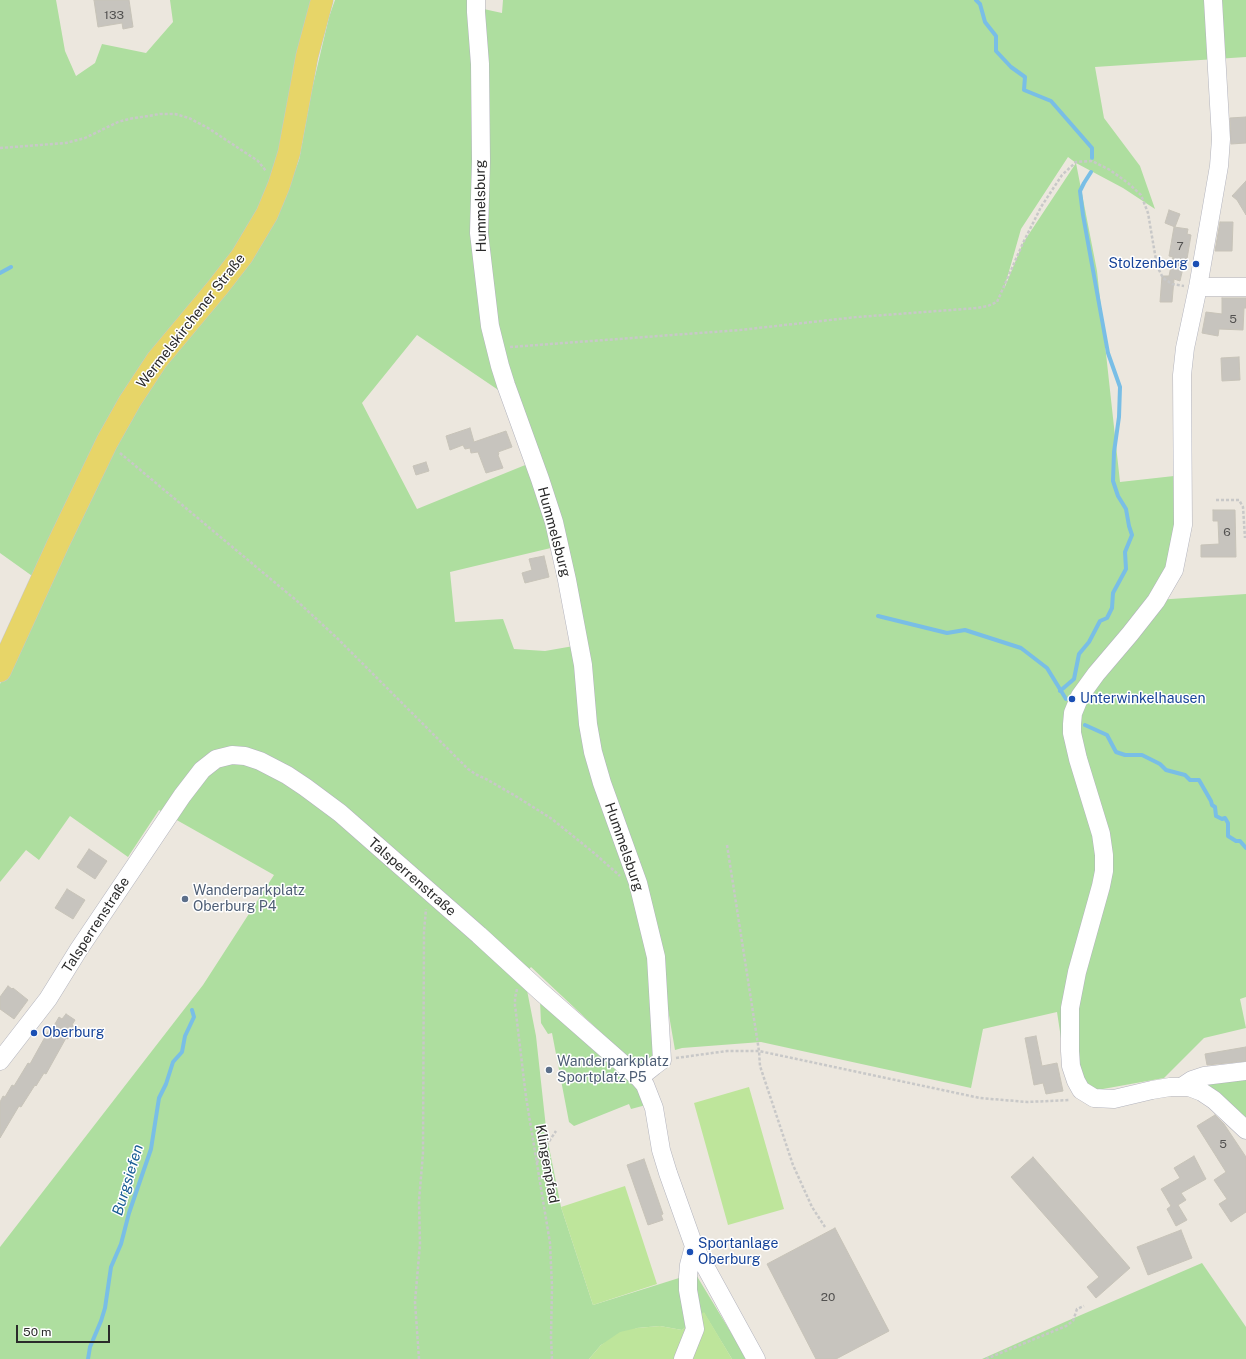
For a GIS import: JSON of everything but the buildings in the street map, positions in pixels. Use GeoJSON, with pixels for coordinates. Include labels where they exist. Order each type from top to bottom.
{"type":"FeatureCollection","features":[{"type":"Feature","properties":{"kind":"main road","name":"Wermelskirchener Straße"},"geometry":{"type":"LineString","coordinates":[[0,671],[58,544],[107,442],[130,401],[149,370],[250,245],[267,214],[276,193],[291,146],[307,56],[322,0]]}},
{"type":"Feature","properties":{"kind":"street","name":"Hummelsburg"},"geometry":{"type":"LineString","coordinates":[[476,0],[480,64],[479,233],[490,326],[506,385],[554,522],[567,580],[583,665],[588,724],[593,752],[602,783],[638,883],[653,942],[657,966],[662,1060]]}},
{"type":"Feature","properties":{"kind":"street"},"geometry":{"type":"LineString","coordinates":[[1213,0],[1221,126],[1219,166],[1198,287],[1185,348],[1182,374],[1183,525],[1174,570],[1156,600],[1080,696],[1072,724],[1073,740],[1078,759],[1101,834],[1104,855],[1104,871],[1077,972],[1070,1008],[1070,1051],[1071,1066],[1078,1086],[1081,1090],[1094,1098],[1114,1099],[1152,1090],[1183,1086],[1195,1088],[1221,1106],[1246,1130]]}},
{"type":"Feature","properties":{"kind":"street"},"geometry":{"type":"LineString","coordinates":[[1198,287],[1246,287]]}},
{"type":"Feature","properties":{"kind":"street","name":"Talsperrenstraße"},"geometry":{"type":"LineString","coordinates":[[0,1061],[48,999],[79,949],[182,796],[202,770],[216,759],[232,755],[245,756],[260,760],[287,775],[340,813],[524,975],[645,1085],[650,1096],[661,1150],[694,1246],[756,1359]]}},
{"type":"Feature","properties":{"kind":"street"},"geometry":{"type":"LineString","coordinates":[[639,1078],[662,1060]]}},
{"type":"Feature","properties":{"kind":"street"},"geometry":{"type":"LineString","coordinates":[[1183,1086],[1192,1080],[1204,1076],[1246,1071]]}},
{"type":"Feature","properties":{"kind":"street"},"geometry":{"type":"LineString","coordinates":[[683,1359],[695,1329],[688,1290],[689,1265],[694,1246]]}},
{"type":"Feature","properties":{"kind":"path"},"geometry":{"type":"LineString","coordinates":[[0,148],[66,143],[85,138],[118,122],[129,119],[160,114],[175,114],[189,118],[208,128],[258,161],[267,174],[276,193]]}},
{"type":"Feature","properties":{"kind":"path"},"geometry":{"type":"LineString","coordinates":[[495,348],[740,330],[857,317],[988,306],[997,302],[1023,243],[1041,207],[1062,175],[1076,162],[1092,161],[1110,170],[1141,195],[1148,213],[1157,266],[1163,278],[1172,284],[1198,287]]}},
{"type":"Feature","properties":{"kind":"path"},"geometry":{"type":"LineString","coordinates":[[107,442],[303,606],[468,769],[552,819],[594,852],[622,878],[638,883]]}},
{"type":"Feature","properties":{"kind":"path"},"geometry":{"type":"LineString","coordinates":[[1216,500],[1239,500],[1243,507],[1245,538]]}},
{"type":"Feature","properties":{"kind":"path"},"geometry":{"type":"LineString","coordinates":[[727,844],[760,1051],[760,1066],[793,1165],[812,1206],[825,1227]]}},
{"type":"Feature","properties":{"kind":"path"},"geometry":{"type":"LineString","coordinates":[[419,1359],[415,1302],[420,1244],[419,1201],[424,1152],[424,931],[428,890]]}},
{"type":"Feature","properties":{"kind":"path","name":"Klingenpfad"},"geometry":{"type":"LineString","coordinates":[[524,975],[518,986],[515,1005],[526,1097],[550,1243],[552,1287],[552,1359]]}},
{"type":"Feature","properties":{"kind":"path"},"geometry":{"type":"LineString","coordinates":[[662,1060],[727,1051],[760,1051],[980,1098],[1027,1102],[1094,1098]]}},
{"type":"Feature","properties":{"kind":"path"},"geometry":{"type":"LineString","coordinates":[[536,1165],[540,1155],[556,1131]]}},
{"type":"Feature","properties":{"kind":"path"},"geometry":{"type":"LineString","coordinates":[[986,1359],[1066,1326],[1072,1321],[1077,1309],[1084,1306]]}},
{"type":"Feature","properties":{"kind":"green space"},"geometry":{"type":"Polygon","coordinates":[[[0,0],[56,0],[65,51],[76,76],[95,63],[102,44],[146,53],[173,22],[170,0],[314,0],[284,143],[262,213],[152,357],[35,578],[0,553],[0,0]]]}},
{"type":"Feature","properties":{"kind":"green space"},"geometry":{"type":"Polygon","coordinates":[[[335,0],[473,0],[479,8],[502,13],[503,0],[1246,0],[1246,57],[1095,67],[1104,118],[1140,166],[1155,209],[1123,188],[1076,163],[1097,271],[1120,482],[1183,475],[1183,525],[1156,600],[1246,594],[1246,997],[1240,999],[1246,1028],[1204,1038],[1164,1078],[1075,1094],[1064,1058],[1057,1012],[983,1029],[971,1088],[761,1042],[682,1048],[675,1050],[655,934],[636,894],[645,939],[655,1020],[655,1062],[641,1070],[531,967],[524,975],[536,1036],[547,1137],[561,1207],[593,1305],[695,1273],[747,1359],[732,1359],[704,1313],[682,1330],[660,1326],[637,1328],[601,1345],[589,1359],[0,1359],[0,1247],[203,985],[274,875],[159,810],[128,857],[70,816],[39,860],[26,850],[0,882],[0,684],[35,608],[141,397],[275,220],[299,160],[312,89],[329,17],[335,0]],[[1068,157],[1021,229],[1004,289],[1023,243],[1076,163],[1068,157]],[[417,335],[362,403],[417,509],[540,459],[519,404],[417,335]],[[555,547],[450,572],[455,622],[503,619],[514,649],[545,651],[585,644],[555,547]]]}},
{"type":"Feature","properties":{"kind":"green space"},"geometry":{"type":"Polygon","coordinates":[[[540,1001],[635,1083],[646,1105],[631,1109],[629,1104],[574,1126],[569,1122],[552,1033],[548,1034],[541,1023],[540,1001]]]}},
{"type":"Feature","properties":{"kind":"green space"},"geometry":{"type":"Polygon","coordinates":[[[1246,1074],[1246,1123],[1193,1082],[1246,1074]]]}},
{"type":"Feature","properties":{"kind":"green space"},"geometry":{"type":"Polygon","coordinates":[[[749,1087],[784,1209],[728,1225],[694,1103],[749,1087]]]}},
{"type":"Feature","properties":{"kind":"green space"},"geometry":{"type":"Polygon","coordinates":[[[625,1186],[657,1284],[593,1305],[561,1207],[625,1186]]]}},
{"type":"Feature","properties":{"kind":"green space"},"geometry":{"type":"Polygon","coordinates":[[[1202,1263],[1246,1327],[1246,1359],[982,1359],[1067,1321],[1202,1263]]]}},
{"type":"Feature","properties":{"kind":"green space"},"geometry":{"type":"Polygon","coordinates":[[[704,1312],[732,1359],[589,1359],[601,1345],[620,1332],[637,1328],[660,1326],[682,1330],[704,1312]]]}},
{"type":"Feature","properties":{"kind":"waterway"},"geometry":{"type":"LineString","coordinates":[[976,0],[980,4],[985,22],[996,36],[996,51],[1011,67],[1025,77],[1024,90],[1051,101],[1092,148],[1092,158]]}},
{"type":"Feature","properties":{"kind":"waterway"},"geometry":{"type":"LineString","coordinates":[[1060,691],[1074,679],[1079,654],[1089,642],[1100,621],[1107,618],[1112,608],[1113,593],[1126,569],[1125,552],[1132,535],[1126,509],[1118,496],[1113,481],[1114,452],[1119,417],[1120,387],[1108,353],[1080,191],[1091,172]]}},
{"type":"Feature","properties":{"kind":"waterway"},"geometry":{"type":"LineString","coordinates":[[0,273],[11,267]]}},
{"type":"Feature","properties":{"kind":"waterway"},"geometry":{"type":"LineString","coordinates":[[878,616],[947,633],[965,630],[1021,648],[1047,668],[1066,699]]}},
{"type":"Feature","properties":{"kind":"waterway"},"geometry":{"type":"LineString","coordinates":[[1085,725],[1107,735],[1116,752],[1125,755],[1142,755],[1160,764],[1166,770],[1185,775],[1190,780],[1199,780],[1212,805],[1215,807],[1216,816],[1222,819],[1225,818],[1228,823],[1228,836],[1236,841],[1240,841],[1246,848]]}},
{"type":"Feature","properties":{"kind":"waterway","name":"Burgsiefen"},"geometry":{"type":"LineString","coordinates":[[88,1359],[90,1347],[105,1308],[111,1267],[121,1244],[129,1213],[151,1149],[159,1098],[166,1084],[173,1062],[182,1052],[185,1036],[194,1017],[192,1010]]}},
{"type":"Feature","properties":{"kind":"place","name":"Stolzenberg"},"geometry":{"type":"Point","coordinates":[1196,264]}},
{"type":"Feature","properties":{"kind":"place","name":"Unterwinkelhausen"},"geometry":{"type":"Point","coordinates":[1072,699]}},
{"type":"Feature","properties":{"kind":"place","name":"Wanderparkplatz Oberburg P4"},"geometry":{"type":"Point","coordinates":[185,899]}},
{"type":"Feature","properties":{"kind":"place","name":"Oberburg"},"geometry":{"type":"Point","coordinates":[34,1033]}},
{"type":"Feature","properties":{"kind":"place","name":"Wanderparkplatz Sportplatz P5"},"geometry":{"type":"Point","coordinates":[549,1070]}},
{"type":"Feature","properties":{"kind":"place","name":"Sportanlage Oberburg"},"geometry":{"type":"Point","coordinates":[690,1252]}}]}
